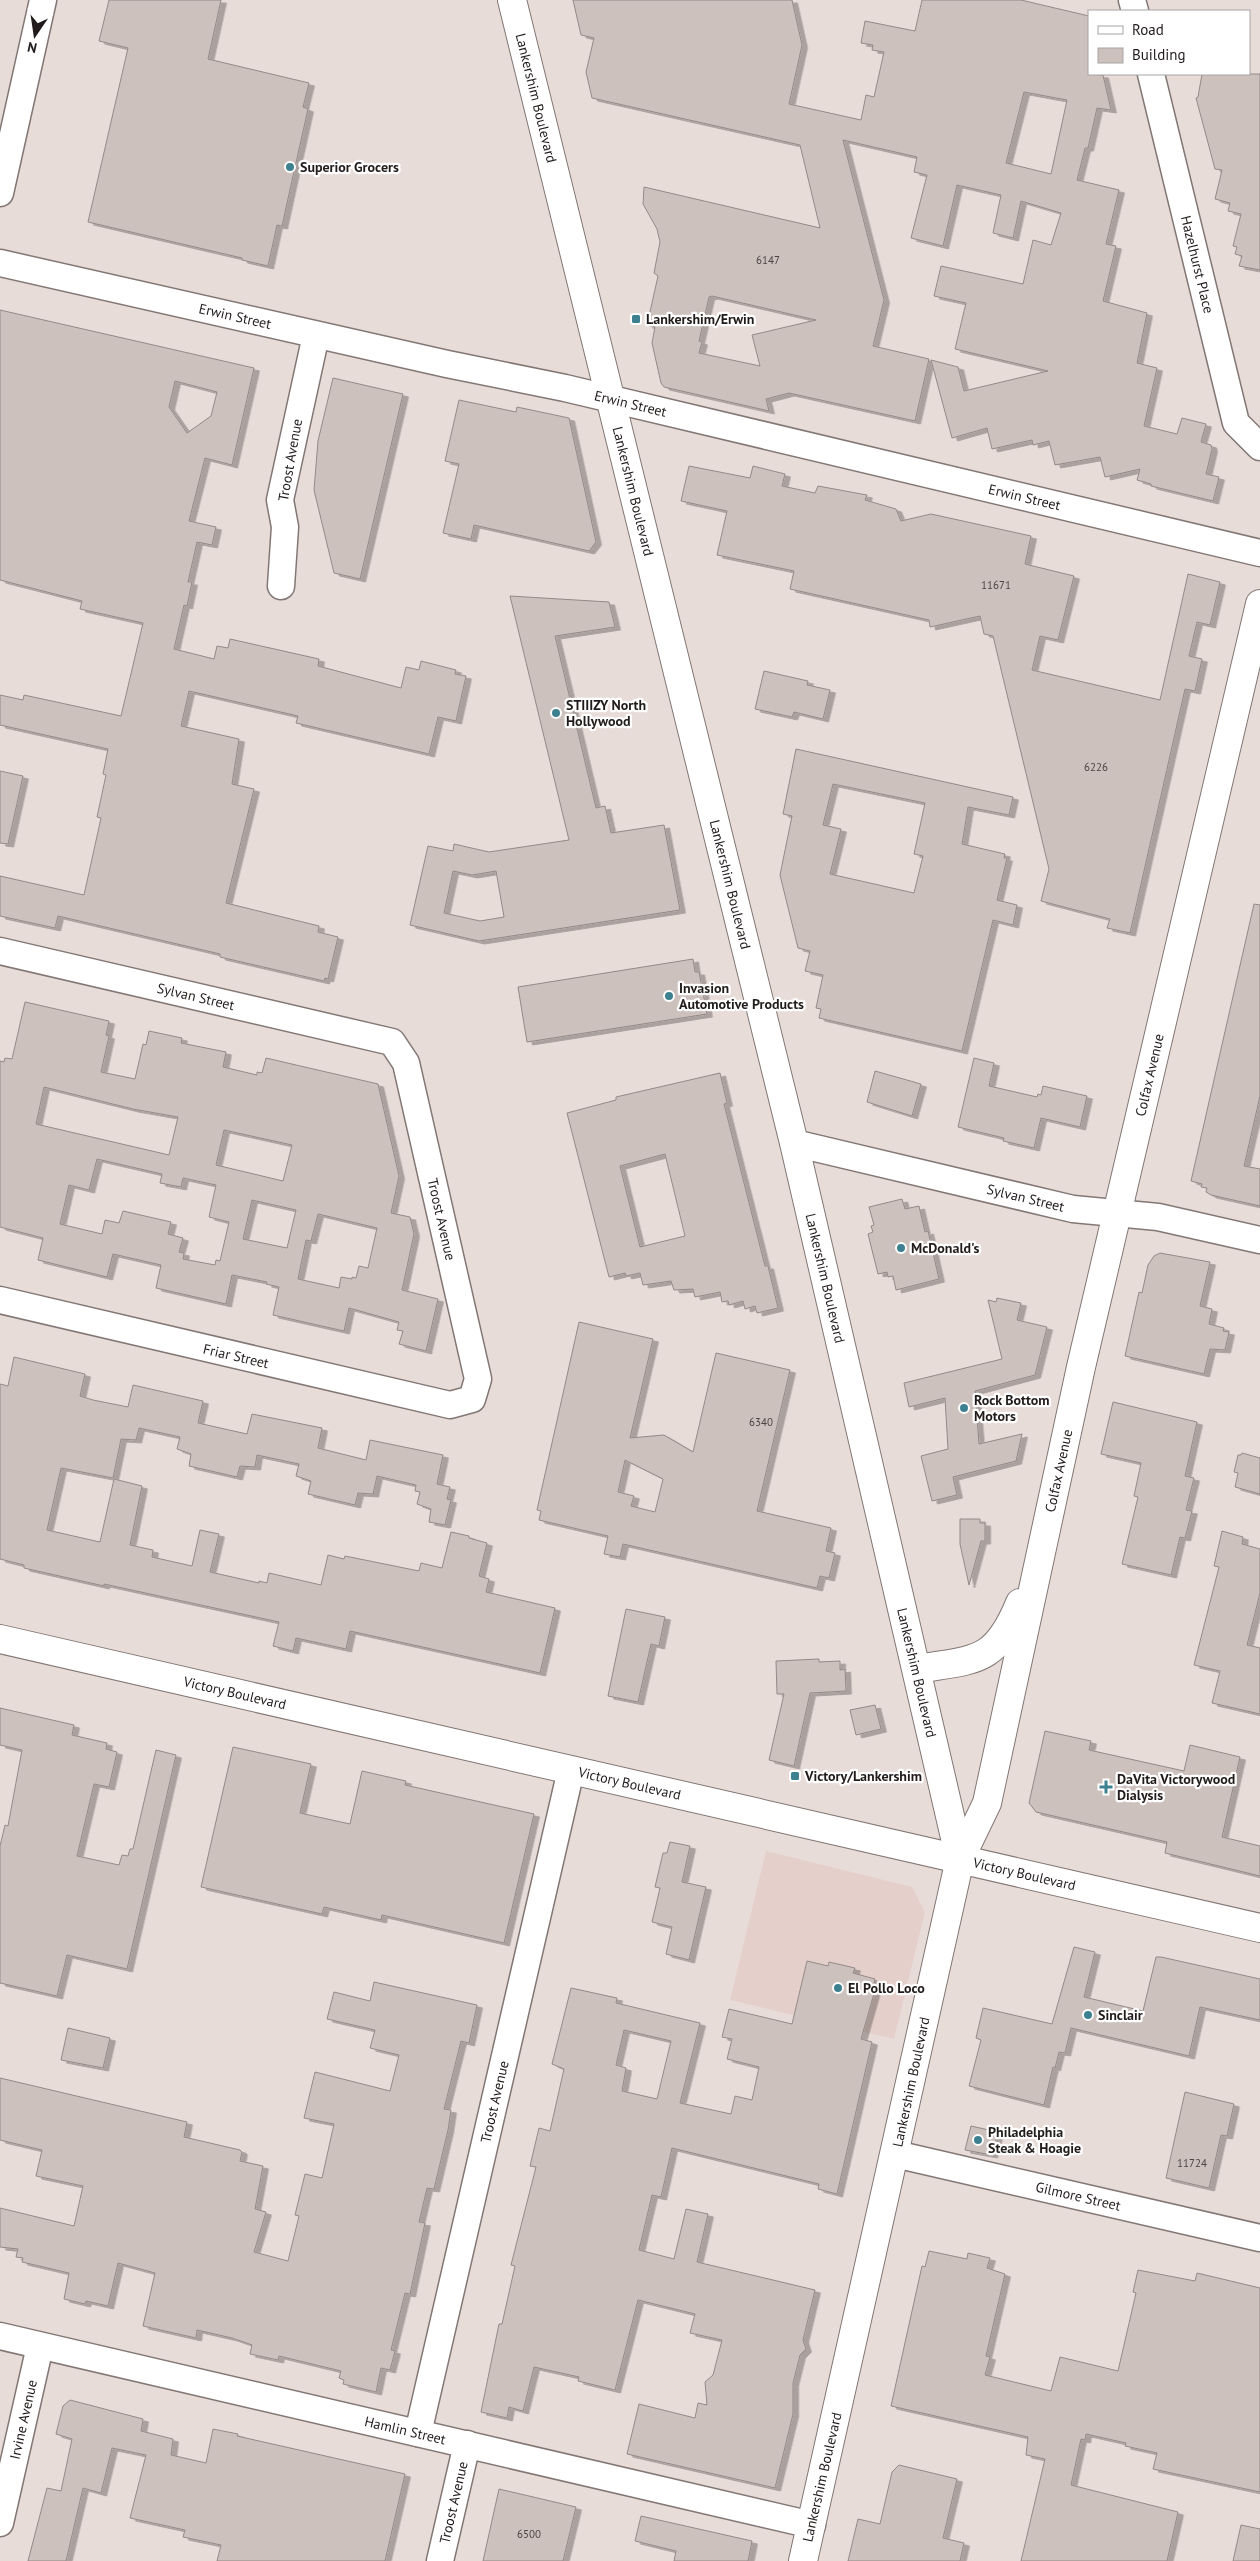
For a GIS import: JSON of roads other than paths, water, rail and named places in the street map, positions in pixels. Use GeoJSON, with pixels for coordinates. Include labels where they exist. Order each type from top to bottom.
{"type":"FeatureCollection","features":[{"type":"Feature","properties":{"kind":"main road","name":"Lankershim Boulevard"},"geometry":{"type":"LineString","coordinates":[[512,0],[794,1143],[960,1859],[803,2561]]}},
{"type":"Feature","properties":{"kind":"main road","name":"Colfax Avenue"},"geometry":{"type":"LineString","coordinates":[[960,1859],[987,1803],[1117,1213],[1260,604]]}},
{"type":"Feature","properties":{"kind":"main road","name":"Colfax Avenue"},"geometry":{"type":"LineString","coordinates":[[917,1669],[970,1660],[988,1653],[1002,1640],[1012,1622],[1042,1548]]}},
{"type":"Feature","properties":{"kind":"main road","name":"Victory Boulevard"},"geometry":{"type":"LineString","coordinates":[[0,1639],[1260,1928]]}},
{"type":"Feature","properties":{"kind":"street"},"geometry":{"type":"LineString","coordinates":[[0,193],[43,0]]}},
{"type":"Feature","properties":{"kind":"street","name":"Hazelhurst Place"},"geometry":{"type":"LineString","coordinates":[[1151,75],[1236,423],[1260,447]]}},
{"type":"Feature","properties":{"kind":"street","name":"Erwin Street"},"geometry":{"type":"LineString","coordinates":[[0,263],[316,335],[565,388],[1260,553]]}},
{"type":"Feature","properties":{"kind":"street","name":"Troost Avenue"},"geometry":{"type":"LineString","coordinates":[[281,586],[285,527],[280,500],[316,335]]}},
{"type":"Feature","properties":{"kind":"street","name":"Sylvan Street"},"geometry":{"type":"LineString","coordinates":[[0,951],[392,1042]]}},
{"type":"Feature","properties":{"kind":"street","name":"Troost Avenue"},"geometry":{"type":"LineString","coordinates":[[392,1042],[406,1063],[478,1379],[472,1399]]}},
{"type":"Feature","properties":{"kind":"street","name":"Sylvan Street"},"geometry":{"type":"LineString","coordinates":[[794,1143],[1073,1209],[1158,1217],[1260,1240]]}},
{"type":"Feature","properties":{"kind":"street","name":"Friar Street"},"geometry":{"type":"LineString","coordinates":[[0,1300],[450,1405],[472,1399]]}},
{"type":"Feature","properties":{"kind":"street","name":"Troost Avenue"},"geometry":{"type":"LineString","coordinates":[[418,2433],[571,1770]]}},
{"type":"Feature","properties":{"kind":"street","name":"Gilmore Street"},"geometry":{"type":"LineString","coordinates":[[895,2154],[1260,2238]]}},
{"type":"Feature","properties":{"kind":"street","name":"Hamlin Street"},"geometry":{"type":"LineString","coordinates":[[0,2336],[812,2525]]}},
{"type":"Feature","properties":{"kind":"street","name":"Irvine Avenue"},"geometry":{"type":"LineString","coordinates":[[0,2523],[40,2346]]}},
{"type":"Feature","properties":{"kind":"street","name":"Troost Avenue"},"geometry":{"type":"LineString","coordinates":[[440,2561],[467,2444]]}},
{"type":"Feature","properties":{"kind":"place","name":"Superior Grocers"},"geometry":{"type":"Point","coordinates":[290,167]}},
{"type":"Feature","properties":{"kind":"place","name":"Lankershim/Erwin"},"geometry":{"type":"Point","coordinates":[636,319]}},
{"type":"Feature","properties":{"kind":"place","name":"STIIIZY North Hollywood"},"geometry":{"type":"Point","coordinates":[556,713]}},
{"type":"Feature","properties":{"kind":"place","name":"Invasion Automotive Products"},"geometry":{"type":"Point","coordinates":[669,996]}},
{"type":"Feature","properties":{"kind":"place","name":"McDonald's"},"geometry":{"type":"Point","coordinates":[901,1248]}},
{"type":"Feature","properties":{"kind":"place","name":"Rock Bottom Motors"},"geometry":{"type":"Point","coordinates":[964,1408]}},
{"type":"Feature","properties":{"kind":"place","name":"Victory/Lankershim"},"geometry":{"type":"Point","coordinates":[795,1776]}},
{"type":"Feature","properties":{"kind":"place","name":"DaVita Victorywood Dialysis"},"geometry":{"type":"Point","coordinates":[1106,1787]}},
{"type":"Feature","properties":{"kind":"place","name":"El Pollo Loco"},"geometry":{"type":"Point","coordinates":[838,1988]}},
{"type":"Feature","properties":{"kind":"place","name":"Sinclair"},"geometry":{"type":"Point","coordinates":[1088,2015]}},
{"type":"Feature","properties":{"kind":"place","name":"Philadelphia Steak & Hoagie"},"geometry":{"type":"Point","coordinates":[978,2140]}}]}
